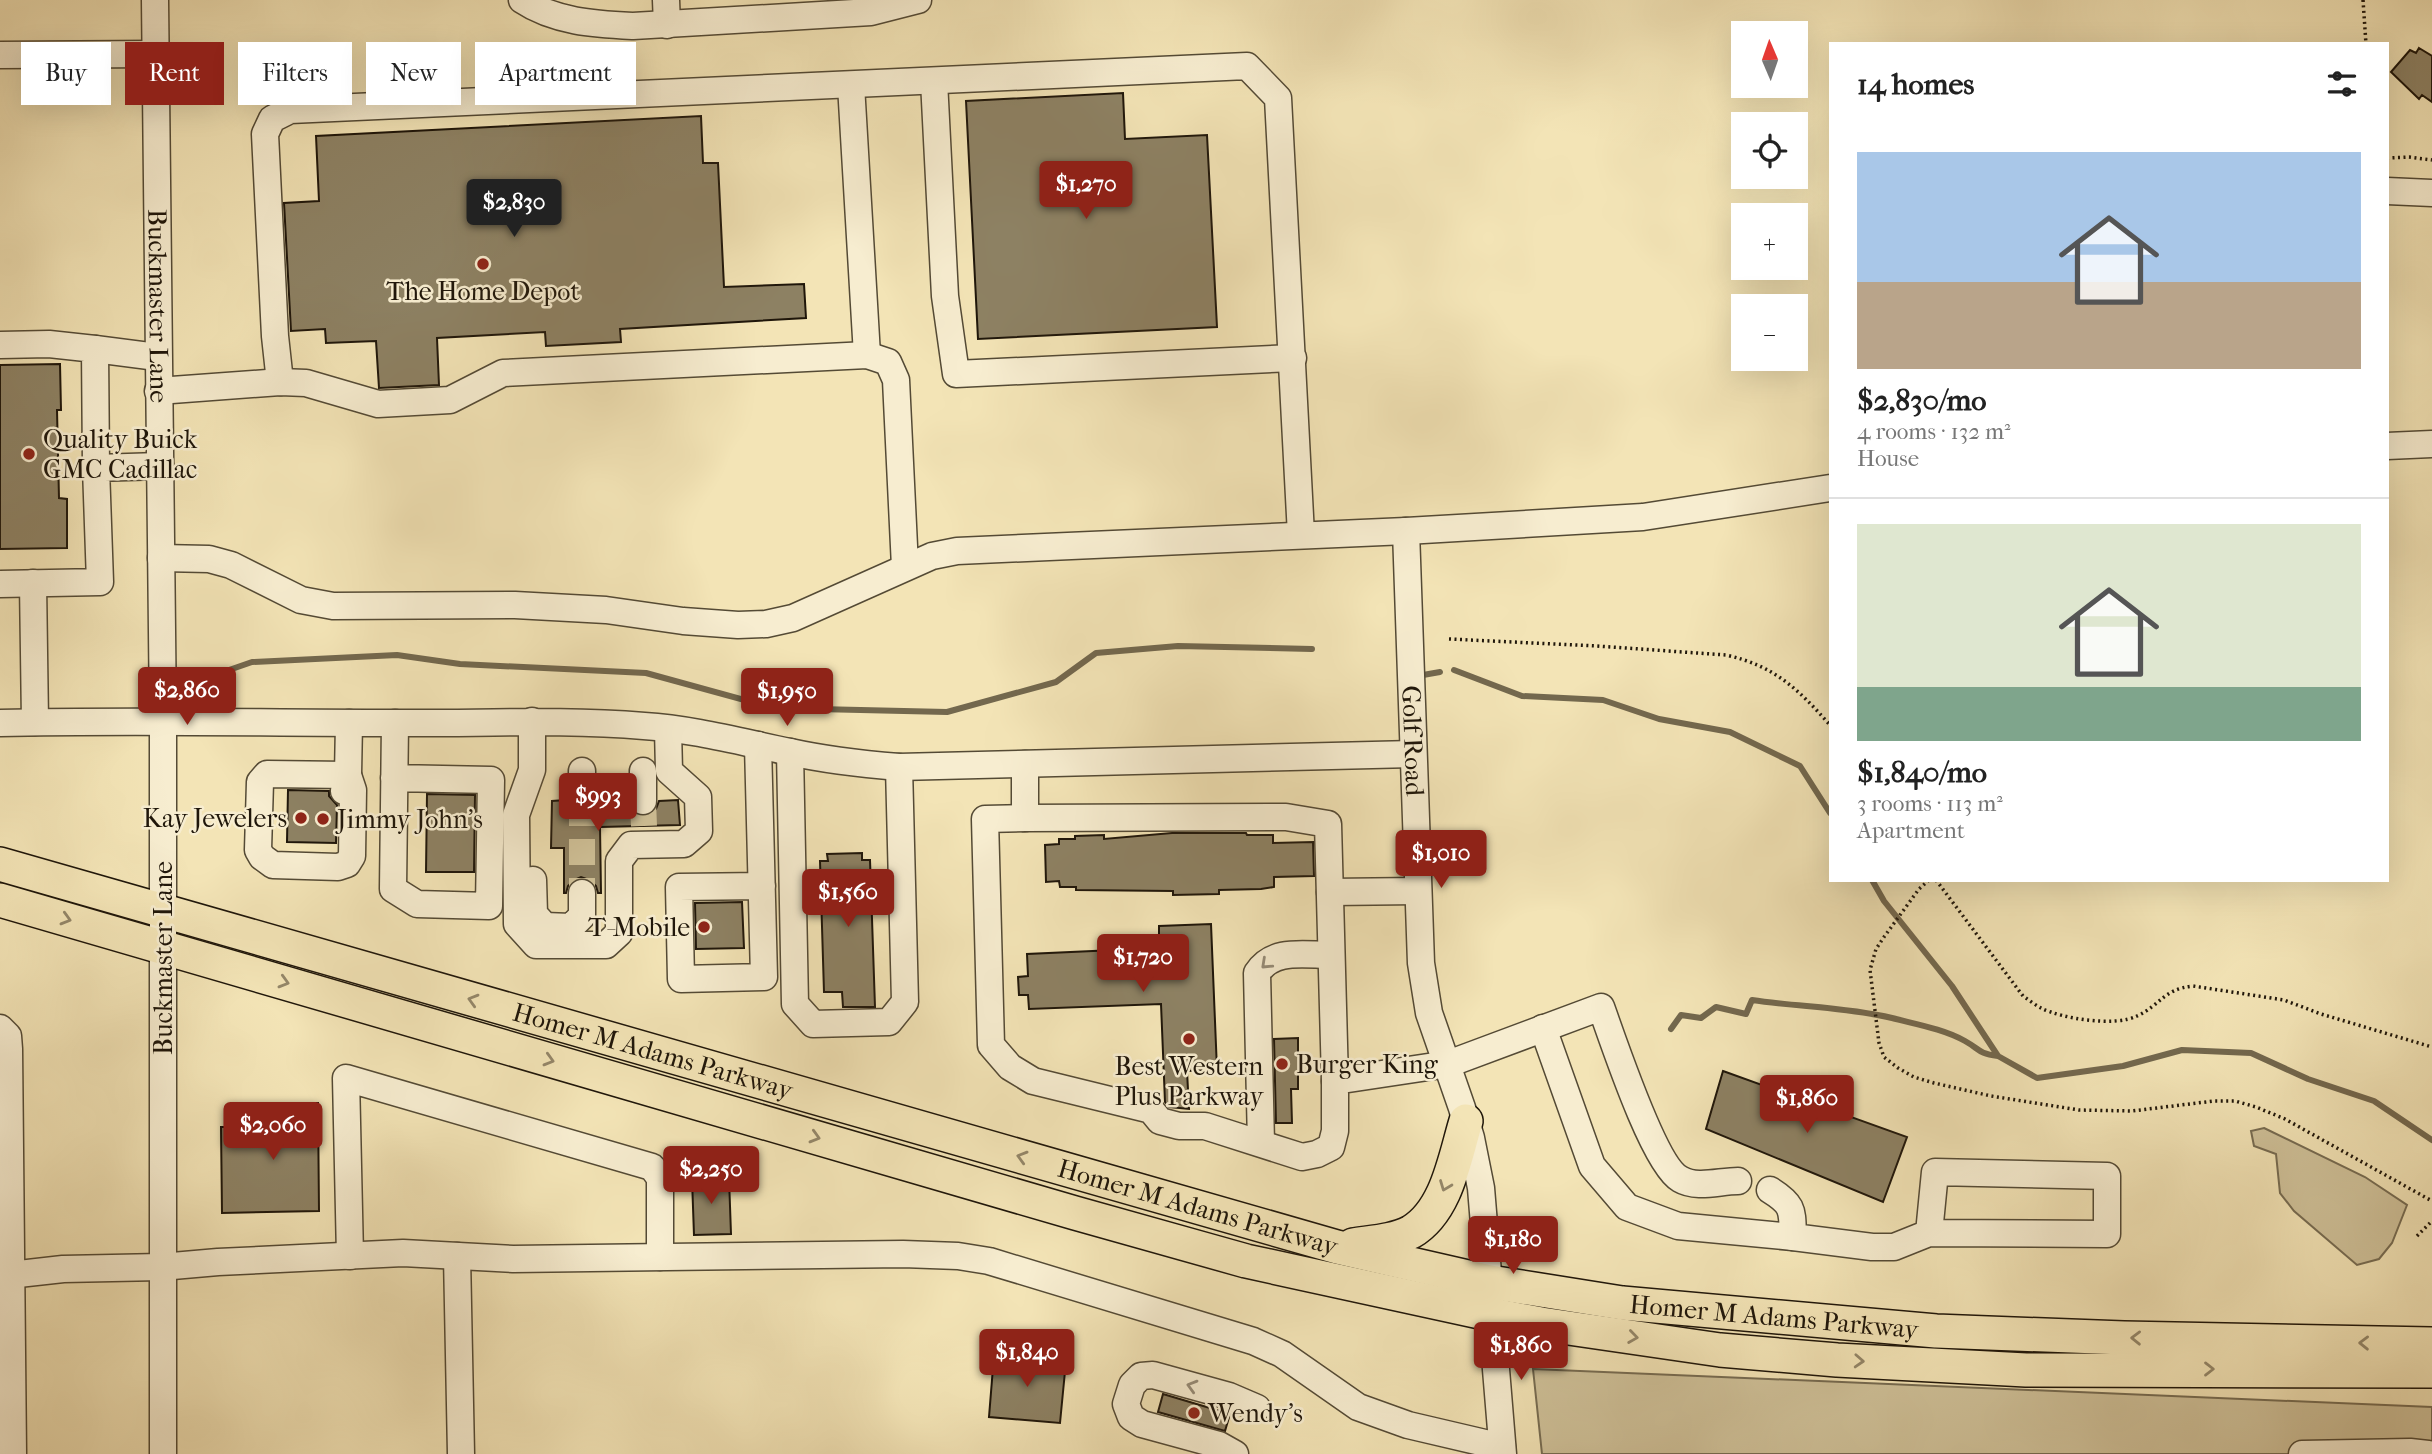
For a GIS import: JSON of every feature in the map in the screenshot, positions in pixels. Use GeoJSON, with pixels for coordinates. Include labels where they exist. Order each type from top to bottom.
{"type":"FeatureCollection","features":[{"type":"Feature","properties":{"kind":"main road","name":"Homer M Adams Parkway"},"geometry":{"type":"LineString","coordinates":[[0,864],[1337,1247],[1490,1282],[1622,1303],[1937,1331],[2432,1344]]}},
{"type":"Feature","properties":{"kind":"main road","name":"Homer M Adams Parkway"},"geometry":{"type":"LineString","coordinates":[[0,900],[1246,1261],[1493,1315],[1720,1350],[1837,1360],[2026,1370],[2432,1371]]}},
{"type":"Feature","properties":{"kind":"main road"},"geometry":{"type":"LineString","coordinates":[[1337,1247],[1388,1240],[1411,1232],[1429,1217],[1449,1177],[1466,1121]]}},
{"type":"Feature","properties":{"kind":"street","name":"Buckmaster Lane"},"geometry":{"type":"LineString","coordinates":[[155,0],[155,42]]}},
{"type":"Feature","properties":{"kind":"street"},"geometry":{"type":"LineString","coordinates":[[522,0],[561,18],[594,24],[666,12],[871,12],[918,0]]}},
{"type":"Feature","properties":{"kind":"street"},"geometry":{"type":"LineString","coordinates":[[0,55],[125,54]]}},
{"type":"Feature","properties":{"kind":"street"},"geometry":{"type":"LineString","coordinates":[[280,382],[275,336],[265,134],[272,119],[290,110],[1247,66],[1278,98],[1301,535]]}},
{"type":"Feature","properties":{"kind":"street"},"geometry":{"type":"LineString","coordinates":[[934,81],[945,296],[956,374],[1293,358]]}},
{"type":"Feature","properties":{"kind":"street"},"geometry":{"type":"LineString","coordinates":[[851,85],[867,355]]}},
{"type":"Feature","properties":{"kind":"street","name":"Buckmaster Lane"},"geometry":{"type":"LineString","coordinates":[[155,105],[163,721],[163,1454]]}},
{"type":"Feature","properties":{"kind":"street"},"geometry":{"type":"LineString","coordinates":[[2389,191],[2432,193]]}},
{"type":"Feature","properties":{"kind":"street"},"geometry":{"type":"LineString","coordinates":[[0,345],[49,344],[157,357]]}},
{"type":"Feature","properties":{"kind":"street"},"geometry":{"type":"LineString","coordinates":[[0,584],[100,582],[96,349]]}},
{"type":"Feature","properties":{"kind":"street"},"geometry":{"type":"LineString","coordinates":[[158,391],[280,382],[306,383],[386,404],[450,400],[503,373],[867,355],[888,362],[896,380],[905,567]]}},
{"type":"Feature","properties":{"kind":"street"},"geometry":{"type":"LineString","coordinates":[[2389,446],[2432,444]]}},
{"type":"Feature","properties":{"kind":"street"},"geometry":{"type":"LineString","coordinates":[[96,468],[160,466]]}},
{"type":"Feature","properties":{"kind":"street"},"geometry":{"type":"LineString","coordinates":[[161,558],[209,559],[231,565],[301,600],[333,606],[515,605],[606,610],[683,621],[766,624],[793,618],[932,556],[957,551],[1406,531],[1643,517],[1829,488]]}},
{"type":"Feature","properties":{"kind":"street","name":"Golf Road"},"geometry":{"type":"LineString","coordinates":[[1406,531],[1421,963],[1429,1013],[1466,1121],[1481,1188],[1502,1450]]}},
{"type":"Feature","properties":{"kind":"street"},"geometry":{"type":"LineString","coordinates":[[33,583],[35,722]]}},
{"type":"Feature","properties":{"kind":"street"},"geometry":{"type":"LineString","coordinates":[[532,721],[534,914],[545,926],[570,927],[582,916],[582,893]]}},
{"type":"Feature","properties":{"kind":"street"},"geometry":{"type":"LineString","coordinates":[[0,723],[592,722],[668,729],[856,764],[899,767],[1413,754]]}},
{"type":"Feature","properties":{"kind":"street"},"geometry":{"type":"LineString","coordinates":[[348,775],[267,774],[260,782],[258,850],[262,857],[273,866],[338,867],[347,864],[352,856],[353,830],[353,790],[348,775],[349,723]]}},
{"type":"Feature","properties":{"kind":"street"},"geometry":{"type":"LineString","coordinates":[[394,778],[491,780],[489,906],[417,904],[393,889],[394,778],[395,723]]}},
{"type":"Feature","properties":{"kind":"street"},"geometry":{"type":"LineString","coordinates":[[644,824],[684,844],[699,831],[698,797],[669,771],[668,729]]}},
{"type":"Feature","properties":{"kind":"street"},"geometry":{"type":"LineString","coordinates":[[758,745],[762,886],[764,977],[681,979],[679,887],[762,886]]}},
{"type":"Feature","properties":{"kind":"street"},"geometry":{"type":"LineString","coordinates":[[790,752],[795,1004],[813,1024],[889,1022],[905,1002],[899,767]]}},
{"type":"Feature","properties":{"kind":"street"},"geometry":{"type":"LineString","coordinates":[[1025,764],[1025,818]]}},
{"type":"Feature","properties":{"kind":"street"},"geometry":{"type":"LineString","coordinates":[[532,770],[516,815],[517,924],[536,945],[606,945],[619,933],[619,861],[644,824],[643,771]]}},
{"type":"Feature","properties":{"kind":"street"},"geometry":{"type":"LineString","coordinates":[[582,771],[582,800]]}},
{"type":"Feature","properties":{"kind":"street"},"geometry":{"type":"LineString","coordinates":[[1286,817],[1328,824],[1330,892],[1335,1131],[1331,1147],[1317,1154],[1302,1157],[1205,1126],[1179,1126],[1160,1121],[1151,1110],[1033,1081],[1010,1068],[991,1045],[985,819],[1286,817]]}},
{"type":"Feature","properties":{"kind":"street"},"geometry":{"type":"LineString","coordinates":[[1330,892],[1418,891]]}},
{"type":"Feature","properties":{"kind":"street"},"geometry":{"type":"LineString","coordinates":[[1261,1143],[1257,973],[1265,961],[1275,956],[1331,955]]}},
{"type":"Feature","properties":{"kind":"street"},"geometry":{"type":"LineString","coordinates":[[1335,1081],[1448,1064],[1601,1007],[1654,1147],[1677,1178],[1693,1185],[1738,1181]]}},
{"type":"Feature","properties":{"kind":"street"},"geometry":{"type":"LineString","coordinates":[[0,1028],[8,1036],[9,1049],[6,1276],[13,1454]]}},
{"type":"Feature","properties":{"kind":"street"},"geometry":{"type":"LineString","coordinates":[[1543,1028],[1591,1166],[1627,1206],[1684,1226],[1872,1247],[1894,1247],[1929,1233],[2108,1234],[2107,1176],[1935,1172],[1929,1233]]}},
{"type":"Feature","properties":{"kind":"street"},"geometry":{"type":"LineString","coordinates":[[350,1256],[346,1078],[652,1167],[660,1178],[660,1257]]}},
{"type":"Feature","properties":{"kind":"street"},"geometry":{"type":"LineString","coordinates":[[1684,1226],[1693,1185]]}},
{"type":"Feature","properties":{"kind":"street"},"geometry":{"type":"LineString","coordinates":[[1770,1190],[1786,1200],[1792,1214],[1793,1237]]}},
{"type":"Feature","properties":{"kind":"street"},"geometry":{"type":"LineString","coordinates":[[6,1276],[63,1269],[161,1267],[403,1253],[513,1259],[903,1254],[958,1256],[989,1261],[1253,1341],[1282,1354],[1357,1407],[1408,1425],[1502,1450]]}},
{"type":"Feature","properties":{"kind":"street"},"geometry":{"type":"LineString","coordinates":[[457,1256],[461,1454]]}},
{"type":"Feature","properties":{"kind":"street"},"geometry":{"type":"LineString","coordinates":[[1235,1454],[1219,1445],[1142,1424],[1130,1417],[1126,1404],[1132,1385],[1142,1376],[1153,1375],[1229,1396],[1257,1408]]}},
{"type":"Feature","properties":{"kind":"street"},"geometry":{"type":"LineString","coordinates":[[2302,1454],[2410,1451],[2428,1454]]}},
{"type":"Feature","properties":{"kind":"path"},"geometry":{"type":"LineString","coordinates":[[2363,0],[2366,42]]}},
{"type":"Feature","properties":{"kind":"path"},"geometry":{"type":"LineString","coordinates":[[2389,158],[2432,160]]}},
{"type":"Feature","properties":{"kind":"path"},"geometry":{"type":"LineString","coordinates":[[1449,639],[1597,646],[1737,657],[1769,669],[1788,681],[1829,724]]}},
{"type":"Feature","properties":{"kind":"path"},"geometry":{"type":"LineString","coordinates":[[1927,882],[1876,949],[1870,970],[1879,1043],[1884,1057],[1914,1077],[1990,1096],[2079,1110],[2132,1111],[2235,1101],[2285,1119],[2432,1201]]}},
{"type":"Feature","properties":{"kind":"path"},"geometry":{"type":"LineString","coordinates":[[1938,882],[2023,996],[2064,1017],[2126,1020],[2150,1009],[2166,994],[2193,986],[2284,1000],[2321,1014],[2432,1047]]}},
{"type":"Feature","properties":{"kind":"path"},"geometry":{"type":"LineString","coordinates":[[2417,1236],[2432,1221]]}},
{"type":"Feature","properties":{"kind":"shaded area"},"geometry":{"type":"Polygon","coordinates":[[[2264,1128],[2365,1177],[2407,1205],[2392,1243],[2379,1259],[2357,1265],[2294,1211],[2280,1193],[2276,1154],[2254,1146],[2251,1131],[2264,1128]]]}},
{"type":"Feature","properties":{"kind":"shaded area"},"geometry":{"type":"Polygon","coordinates":[[[1533,1369],[2432,1407],[2432,1454],[1542,1454],[1533,1369]]]}},
{"type":"Feature","properties":{"kind":"building"},"geometry":{"type":"Polygon","coordinates":[[[2419,48],[2432,56],[2432,102],[2422,95],[2419,99],[2391,72],[2410,50],[2416,53],[2419,48]]]}},
{"type":"Feature","properties":{"kind":"building"},"geometry":{"type":"Polygon","coordinates":[[[1123,93],[1125,139],[1207,135],[1217,327],[978,339],[966,101],[1123,93]]]}},
{"type":"Feature","properties":{"kind":"building","name":"The Home Depot"},"geometry":{"type":"Polygon","coordinates":[[[701,116],[703,163],[718,163],[724,287],[804,284],[806,318],[620,329],[621,342],[546,346],[545,332],[437,338],[439,385],[379,388],[376,341],[326,343],[325,329],[291,331],[284,203],[319,201],[316,136],[701,116]]]}},
{"type":"Feature","properties":{"kind":"building","name":"Quality Buick GMC Cadillac"},"geometry":{"type":"Polygon","coordinates":[[[60,364],[61,410],[57,410],[59,498],[67,499],[67,548],[0,549],[0,365],[60,364]]]}},
{"type":"Feature","properties":{"kind":"building"},"geometry":{"type":"Polygon","coordinates":[[[288,790],[329,791],[329,796],[337,805],[336,843],[287,842],[288,790]]]}},
{"type":"Feature","properties":{"kind":"building"},"geometry":{"type":"Polygon","coordinates":[[[427,794],[475,795],[474,872],[426,872],[427,794]]]}},
{"type":"Feature","properties":{"kind":"building"},"geometry":{"type":"Polygon","coordinates":[[[566,800],[569,808],[581,816],[590,813],[598,801],[627,801],[635,814],[644,817],[656,809],[659,801],[678,800],[680,825],[600,827],[601,893],[598,893],[590,880],[581,877],[574,880],[564,893],[564,848],[551,848],[552,801],[566,800]]]}},
{"type":"Feature","properties":{"kind":"building"},"geometry":{"type":"Polygon","coordinates":[[[1172,833],[1246,833],[1273,835],[1273,843],[1313,842],[1314,876],[1274,877],[1274,887],[1219,890],[1219,894],[1173,895],[1173,891],[1076,890],[1076,887],[1060,887],[1059,881],[1046,882],[1045,845],[1059,844],[1059,839],[1104,835],[1104,839],[1172,833]]]}},
{"type":"Feature","properties":{"kind":"building"},"geometry":{"type":"Polygon","coordinates":[[[862,853],[862,860],[870,860],[875,1007],[843,1007],[842,992],[824,992],[820,861],[828,861],[827,854],[862,853]]]}},
{"type":"Feature","properties":{"kind":"building"},"geometry":{"type":"Polygon","coordinates":[[[742,902],[744,948],[696,949],[695,903],[742,902]]]}},
{"type":"Feature","properties":{"kind":"building","name":"Best Western Plus Parkway"},"geometry":{"type":"Polygon","coordinates":[[[1211,924],[1217,1070],[1187,1071],[1189,1109],[1169,1107],[1165,1102],[1161,1004],[1029,1009],[1028,995],[1019,995],[1018,977],[1028,976],[1027,954],[1159,948],[1159,926],[1211,924]]]}},
{"type":"Feature","properties":{"kind":"building","name":"Burger King"},"geometry":{"type":"Polygon","coordinates":[[[1298,1038],[1298,1089],[1291,1089],[1292,1123],[1276,1123],[1274,1039],[1298,1038]]]}},
{"type":"Feature","properties":{"kind":"building"},"geometry":{"type":"Polygon","coordinates":[[[1723,1071],[1907,1137],[1883,1202],[1706,1129],[1723,1071]]]}},
{"type":"Feature","properties":{"kind":"building"},"geometry":{"type":"Polygon","coordinates":[[[260,1103],[318,1103],[319,1211],[222,1213],[221,1127],[260,1127],[260,1103]]]}},
{"type":"Feature","properties":{"kind":"building"},"geometry":{"type":"Polygon","coordinates":[[[729,1178],[731,1234],[694,1235],[692,1179],[729,1178]]]}},
{"type":"Feature","properties":{"kind":"building"},"geometry":{"type":"Polygon","coordinates":[[[994,1355],[1066,1361],[1060,1423],[989,1417],[994,1355]]]}},
{"type":"Feature","properties":{"kind":"building"},"geometry":{"type":"Polygon","coordinates":[[[1163,1394],[1230,1414],[1225,1431],[1158,1412],[1163,1394]]]}},
{"type":"Feature","properties":{"kind":"waterway"},"geometry":{"type":"LineString","coordinates":[[206,678],[252,662],[397,655],[460,664],[646,673],[774,708],[947,712],[1056,682],[1096,653],[1178,646],[1312,649]]}},
{"type":"Feature","properties":{"kind":"waterway"},"geometry":{"type":"LineString","coordinates":[[1454,670],[1522,696],[1603,700],[1659,719],[1730,732],[1800,766],[1829,811]]}},
{"type":"Feature","properties":{"kind":"waterway"},"geometry":{"type":"LineString","coordinates":[[1423,675],[1440,672]]}},
{"type":"Feature","properties":{"kind":"waterway"},"geometry":{"type":"LineString","coordinates":[[1873,882],[1884,901],[1952,986],[1998,1056],[2037,1078],[2123,1066],[2182,1050],[2251,1053],[2308,1079],[2374,1101],[2432,1140]]}},
{"type":"Feature","properties":{"kind":"waterway"},"geometry":{"type":"LineString","coordinates":[[1671,1029],[1681,1015],[1701,1018],[1716,1007],[1746,1014],[1752,1000],[1892,1018],[1948,1033],[1983,1052],[1998,1056]]}},
{"type":"Feature","properties":{"kind":"tunnel"},"geometry":{"type":"LineString","coordinates":[[582,800],[582,893]]}},
{"type":"Feature","properties":{"kind":"tunnel"},"geometry":{"type":"LineString","coordinates":[[643,801],[644,826]]}},
{"type":"Feature","properties":{"kind":"place","name":"The Home Depot"},"geometry":{"type":"Point","coordinates":[483,264]}},
{"type":"Feature","properties":{"kind":"place","name":"Quality Buick GMC Cadillac"},"geometry":{"type":"Point","coordinates":[29,454]}},
{"type":"Feature","properties":{"kind":"place","name":"Kay Jewelers"},"geometry":{"type":"Point","coordinates":[301,818]}},
{"type":"Feature","properties":{"kind":"place","name":"Jimmy John's"},"geometry":{"type":"Point","coordinates":[323,819]}},
{"type":"Feature","properties":{"kind":"place","name":"T-Mobile"},"geometry":{"type":"Point","coordinates":[704,927]}},
{"type":"Feature","properties":{"kind":"place","name":"Best Western Plus Parkway"},"geometry":{"type":"Point","coordinates":[1189,1039]}},
{"type":"Feature","properties":{"kind":"place","name":"Burger King"},"geometry":{"type":"Point","coordinates":[1282,1064]}},
{"type":"Feature","properties":{"kind":"place","name":"Wendy's"},"geometry":{"type":"Point","coordinates":[1194,1413]}}]}
